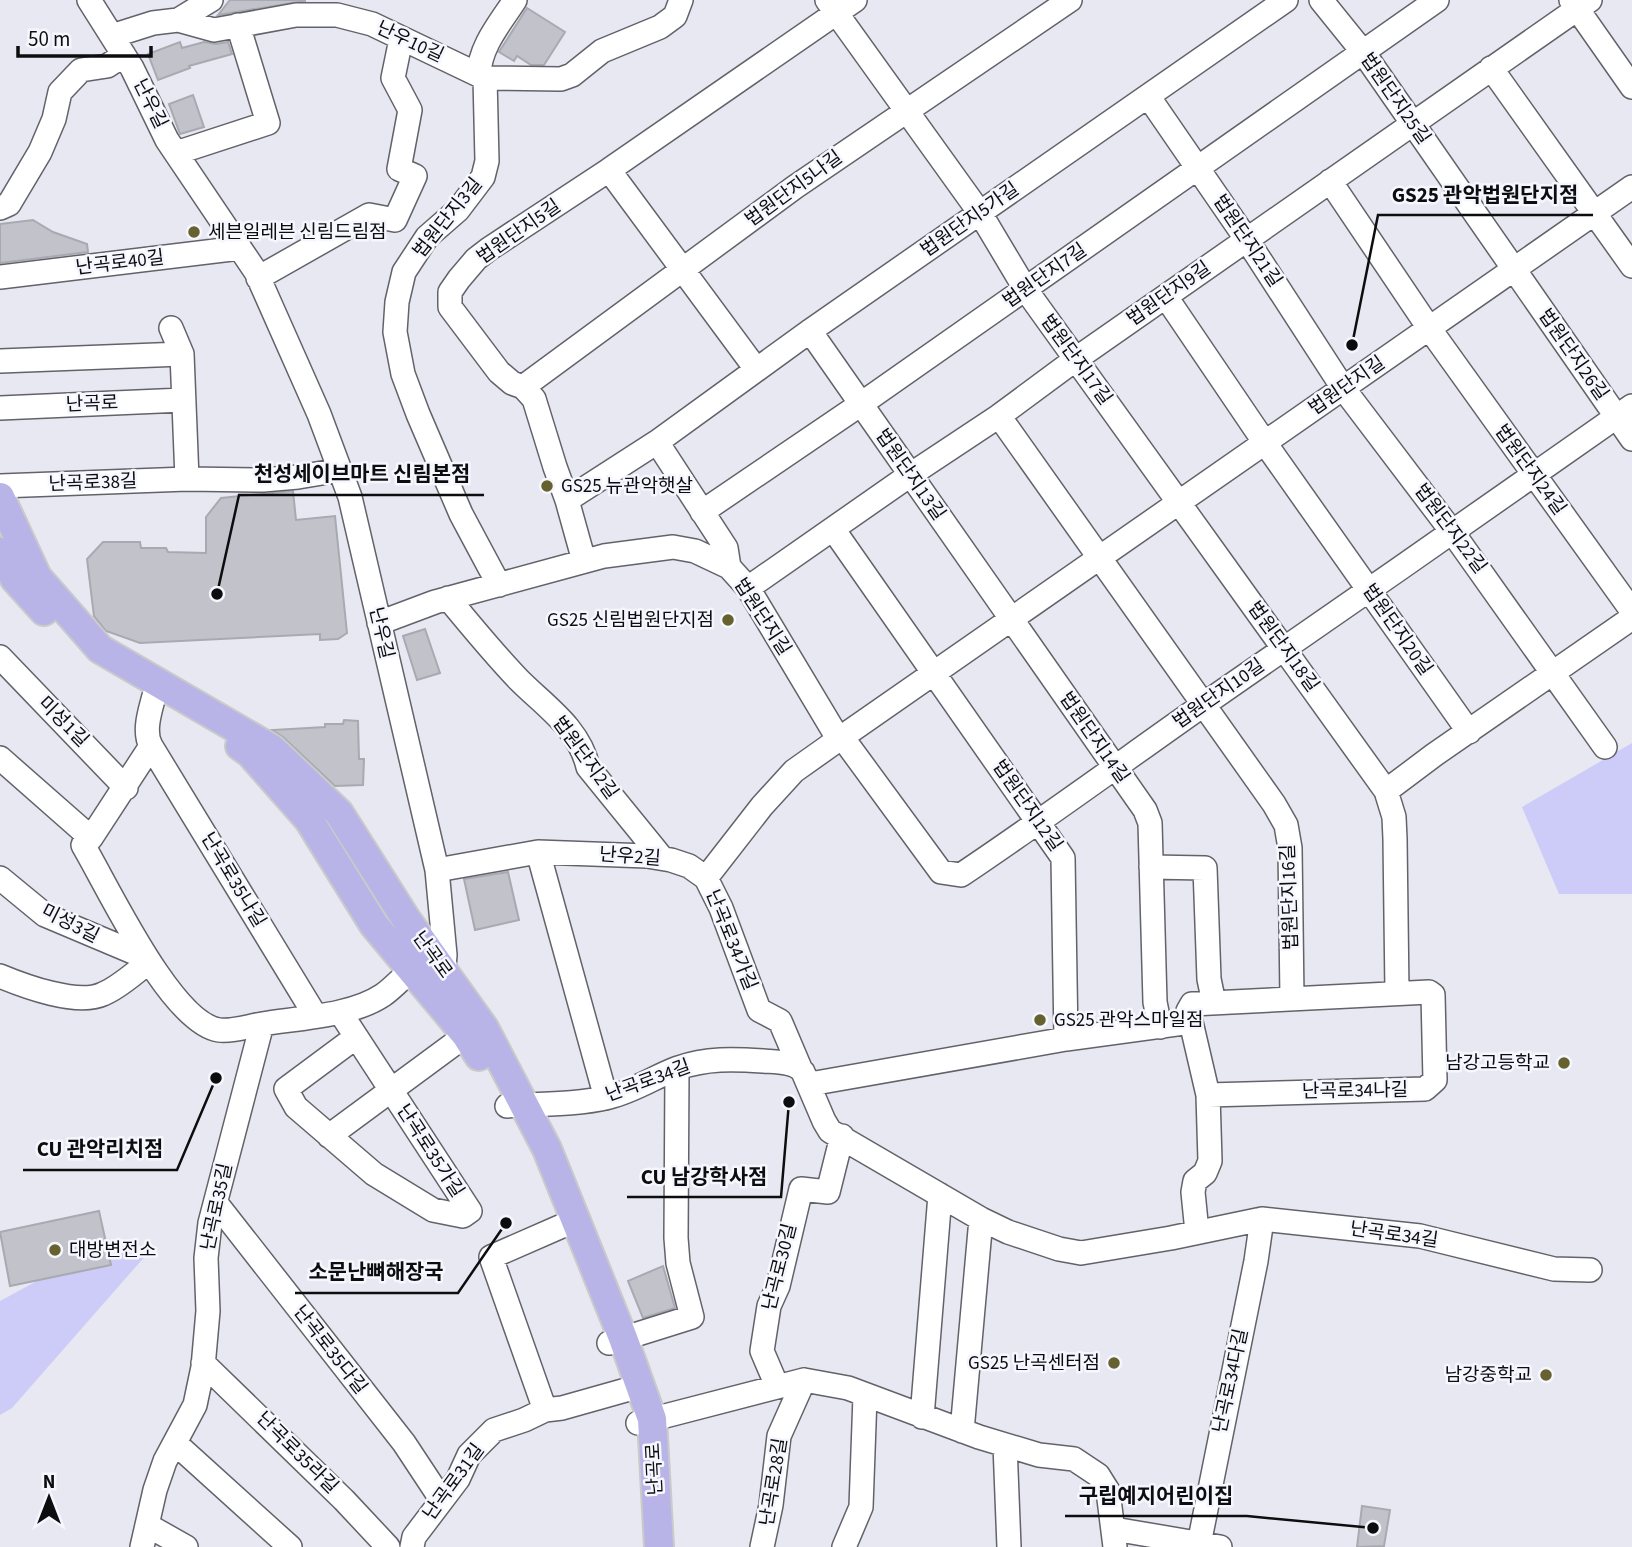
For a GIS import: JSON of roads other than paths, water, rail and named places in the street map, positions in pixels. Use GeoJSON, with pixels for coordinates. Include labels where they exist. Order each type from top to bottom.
{"type":"FeatureCollection","features":[{"type":"Feature","properties":{"kind":"main road","name":"난곡로"},"geometry":{"type":"LineString","coordinates":[[0,497],[37,577],[100,649],[272,749],[339,813],[406,919],[484,1028],[562,1226],[616,1341]]}},
{"type":"Feature","properties":{"kind":"main road","name":"난곡로"},"geometry":{"type":"LineString","coordinates":[[0,552],[15,579],[90,661],[213,727],[250,752],[309,820],[374,925],[466,1035],[547,1149],[645,1421],[659,1547]]}},
{"type":"Feature","properties":{"kind":"main road","name":"난곡로"},"geometry":{"type":"LineString","coordinates":[[645,1421],[648,1547]]}},
{"type":"Feature","properties":{"kind":"street","name":"난우길"},"geometry":{"type":"LineString","coordinates":[[89,0],[118,45],[176,153],[258,278],[314,403],[350,497],[437,870],[445,955],[439,1002]]}},
{"type":"Feature","properties":{"kind":"street"},"geometry":{"type":"LineString","coordinates":[[178,20],[211,0]]}},
{"type":"Feature","properties":{"kind":"street","name":"법원단지3길"},"geometry":{"type":"LineString","coordinates":[[499,585],[461,514],[418,414],[403,374],[394,332],[404,272],[427,237],[458,211],[483,177],[487,161],[482,76],[479,66],[486,46],[515,0]]}},
{"type":"Feature","properties":{"kind":"street","name":"난우10길"},"geometry":{"type":"LineString","coordinates":[[0,208],[9,204],[40,152],[54,119],[60,92],[81,70],[107,65],[118,45],[153,23],[178,20],[214,30],[296,15],[337,15],[372,24],[482,76],[561,79],[572,75],[602,51],[660,27],[674,16],[681,0]]}},
{"type":"Feature","properties":{"kind":"street","name":"법원단지5나길"},"geometry":{"type":"LineString","coordinates":[[523,387],[795,187],[1070,0]]}},
{"type":"Feature","properties":{"kind":"street","name":"법원단지5가길"},"geometry":{"type":"LineString","coordinates":[[567,500],[657,442],[810,331],[1286,0]]}},
{"type":"Feature","properties":{"kind":"street","name":"법원단지25길"},"geometry":{"type":"LineString","coordinates":[[1321,0],[1363,52],[1514,270]]}},
{"type":"Feature","properties":{"kind":"street","name":"법원단지7길"},"geometry":{"type":"LineString","coordinates":[[702,512],[861,404],[1437,0]]}},
{"type":"Feature","properties":{"kind":"street"},"geometry":{"type":"LineString","coordinates":[[1579,3],[1632,87]]}},
{"type":"Feature","properties":{"kind":"street","name":"법원단지9길"},"geometry":{"type":"LineString","coordinates":[[748,588],[999,416],[1076,359],[1413,124],[1579,3]]}},
{"type":"Feature","properties":{"kind":"street","name":"법원단지5길"},"geometry":{"type":"LineString","coordinates":[[584,561],[534,400],[523,387],[512,383],[499,372],[458,320],[450,307],[450,292],[476,259],[609,170],[840,4],[906,110]]}},
{"type":"Feature","properties":{"kind":"street"},"geometry":{"type":"LineString","coordinates":[[176,153],[268,123],[238,25]]}},
{"type":"Feature","properties":{"kind":"street"},"geometry":{"type":"LineString","coordinates":[[258,278],[369,215],[394,220],[415,176],[399,169],[410,110],[393,78],[401,39]]}},
{"type":"Feature","properties":{"kind":"street"},"geometry":{"type":"LineString","coordinates":[[1491,68],[1632,266]]}},
{"type":"Feature","properties":{"kind":"street","name":"법원단지21길"},"geometry":{"type":"LineString","coordinates":[[1148,96],[1247,240],[1343,388]]}},
{"type":"Feature","properties":{"kind":"street"},"geometry":{"type":"LineString","coordinates":[[906,110],[980,213]]}},
{"type":"Feature","properties":{"kind":"street"},"geometry":{"type":"LineString","coordinates":[[609,170],[756,369]]}},
{"type":"Feature","properties":{"kind":"street"},"geometry":{"type":"LineString","coordinates":[[1330,181],[1429,328]]}},
{"type":"Feature","properties":{"kind":"street","name":"법원단지길"},"geometry":{"type":"LineString","coordinates":[[379,624],[448,598],[604,556],[673,547],[695,551],[729,567],[748,588],[833,730],[842,737],[1632,187]]}},
{"type":"Feature","properties":{"kind":"street","name":"법원단지17길"},"geometry":{"type":"LineString","coordinates":[[980,213],[1026,289],[1179,503]]}},
{"type":"Feature","properties":{"kind":"street","name":"난곡로40길"},"geometry":{"type":"LineString","coordinates":[[0,278],[240,248]]}},
{"type":"Feature","properties":{"kind":"street","name":"법원단지26길"},"geometry":{"type":"LineString","coordinates":[[1514,270],[1624,411],[1632,439]]}},
{"type":"Feature","properties":{"kind":"street"},"geometry":{"type":"LineString","coordinates":[[1166,297],[1265,443]]}},
{"type":"Feature","properties":{"kind":"street"},"geometry":{"type":"LineString","coordinates":[[171,328],[182,355],[187,480]]}},
{"type":"Feature","properties":{"kind":"street","name":"법원단지24길"},"geometry":{"type":"LineString","coordinates":[[1429,328],[1632,611]]}},
{"type":"Feature","properties":{"kind":"street","name":"법원단지13길"},"geometry":{"type":"LineString","coordinates":[[810,331],[1011,619]]}},
{"type":"Feature","properties":{"kind":"street"},"geometry":{"type":"LineString","coordinates":[[0,361],[182,355]]}},
{"type":"Feature","properties":{"kind":"street","name":"법원단지22길"},"geometry":{"type":"LineString","coordinates":[[1343,388],[1453,533],[1605,747]]}},
{"type":"Feature","properties":{"kind":"street","name":"난곡로"},"geometry":{"type":"LineString","coordinates":[[0,408],[183,400]]}},
{"type":"Feature","properties":{"kind":"street","name":"법원단지10길"},"geometry":{"type":"LineString","coordinates":[[842,737],[941,872],[961,875],[1039,823],[1624,411]]}},
{"type":"Feature","properties":{"kind":"street"},"geometry":{"type":"LineString","coordinates":[[999,416],[1101,559]]}},
{"type":"Feature","properties":{"kind":"street"},"geometry":{"type":"LineString","coordinates":[[657,442],[726,548],[729,567]]}},
{"type":"Feature","properties":{"kind":"street","name":"법원단지20길"},"geometry":{"type":"LineString","coordinates":[[1265,443],[1469,732]]}},
{"type":"Feature","properties":{"kind":"street","name":"난곡로38길"},"geometry":{"type":"LineString","coordinates":[[0,486],[263,480],[340,470]]}},
{"type":"Feature","properties":{"kind":"street","name":"법원단지18길"},"geometry":{"type":"LineString","coordinates":[[1179,503],[1386,791],[1394,817],[1397,993]]}},
{"type":"Feature","properties":{"kind":"street"},"geometry":{"type":"LineString","coordinates":[[833,529],[934,674]]}},
{"type":"Feature","properties":{"kind":"street","name":"법원단지16길"},"geometry":{"type":"LineString","coordinates":[[1101,559],[1205,704],[1286,825],[1291,875],[1292,999]]}},
{"type":"Feature","properties":{"kind":"street","name":"법원단지2길"},"geometry":{"type":"LineString","coordinates":[[448,598],[519,679],[569,728],[583,748],[588,767],[662,858]]}},
{"type":"Feature","properties":{"kind":"street"},"geometry":{"type":"LineString","coordinates":[[1386,791],[1632,618]]}},
{"type":"Feature","properties":{"kind":"street","name":"법원단지14길"},"geometry":{"type":"LineString","coordinates":[[1011,619],[1145,810],[1150,823],[1155,1002],[1160,1027]]}},
{"type":"Feature","properties":{"kind":"street","name":"미성1길"},"geometry":{"type":"LineString","coordinates":[[0,657],[125,788]]}},
{"type":"Feature","properties":{"kind":"street","name":"법원단지12길"},"geometry":{"type":"LineString","coordinates":[[934,674],[1063,858],[1066,1040]]}},
{"type":"Feature","properties":{"kind":"street"},"geometry":{"type":"LineString","coordinates":[[0,758],[91,838],[151,746],[148,740],[148,722],[154,695]]}},
{"type":"Feature","properties":{"kind":"street"},"geometry":{"type":"LineString","coordinates":[[706,878],[762,806],[794,771],[842,737]]}},
{"type":"Feature","properties":{"kind":"street","name":"난곡로35나길"},"geometry":{"type":"LineString","coordinates":[[151,746],[315,1015]]}},
{"type":"Feature","properties":{"kind":"street","name":"미성3길"},"geometry":{"type":"LineString","coordinates":[[91,838],[83,845],[152,970],[190,1014],[219,1030],[262,1024]]}},
{"type":"Feature","properties":{"kind":"street"},"geometry":{"type":"LineString","coordinates":[[538,852],[606,1098]]}},
{"type":"Feature","properties":{"kind":"street","name":"난우2길"},"geometry":{"type":"LineString","coordinates":[[437,870],[538,852],[662,858],[689,866],[706,878]]}},
{"type":"Feature","properties":{"kind":"street"},"geometry":{"type":"LineString","coordinates":[[1151,867],[1205,868],[1209,979],[1214,1003]]}},
{"type":"Feature","properties":{"kind":"street","name":"미성3길"},"geometry":{"type":"LineString","coordinates":[[0,878],[45,915],[148,960]]}},
{"type":"Feature","properties":{"kind":"street","name":"난곡로34가길"},"geometry":{"type":"LineString","coordinates":[[706,878],[721,908],[759,1010],[780,1021],[805,1076]]}},
{"type":"Feature","properties":{"kind":"street"},"geometry":{"type":"LineString","coordinates":[[0,976],[53,993],[84,998],[96,997],[104,994],[148,960]]}},
{"type":"Feature","properties":{"kind":"street"},"geometry":{"type":"LineString","coordinates":[[262,1024],[357,1007],[383,995],[411,970]]}},
{"type":"Feature","properties":{"kind":"street","name":"난곡로34나길"},"geometry":{"type":"LineString","coordinates":[[1191,1022],[1188,1011],[1192,1004],[1397,993],[1429,992],[1433,995],[1435,1080],[1426,1089],[1208,1095]]}},
{"type":"Feature","properties":{"kind":"street","name":"난곡로35가길"},"geometry":{"type":"LineString","coordinates":[[340,1012],[470,1211],[463,1216],[433,1210],[374,1174],[296,1107],[286,1088],[356,1037]]}},
{"type":"Feature","properties":{"kind":"street"},"geometry":{"type":"LineString","coordinates":[[805,1076],[1191,1022],[1208,1095],[1210,1161],[1205,1173],[1195,1181],[1193,1192],[1197,1232]]}},
{"type":"Feature","properties":{"kind":"street","name":"난곡로35길"},"geometry":{"type":"LineString","coordinates":[[145,1536],[155,1490],[165,1461],[195,1405],[203,1363],[208,1311],[206,1258],[210,1223],[262,1024]]}},
{"type":"Feature","properties":{"kind":"street"},"geometry":{"type":"LineString","coordinates":[[391,1091],[466,1035]]}},
{"type":"Feature","properties":{"kind":"street","name":"난곡로34길"},"geometry":{"type":"LineString","coordinates":[[516,1105],[606,1098],[626,1093],[677,1069],[727,1058],[782,1062],[805,1076],[830,1131],[981,1219],[1008,1232],[1059,1249],[1081,1253],[1262,1219],[1420,1236],[1554,1269],[1590,1270]]}},
{"type":"Feature","properties":{"kind":"street"},"geometry":{"type":"LineString","coordinates":[[616,1341],[692,1317],[678,1263],[676,1238],[677,1069]]}},
{"type":"Feature","properties":{"kind":"street","name":"난곡로35가길"},"geometry":{"type":"LineString","coordinates":[[329,1136],[391,1091]]}},
{"type":"Feature","properties":{"kind":"street","name":"난곡로30길"},"geometry":{"type":"LineString","coordinates":[[777,1386],[762,1351],[769,1306],[778,1286],[801,1189],[828,1192],[842,1136]]}},
{"type":"Feature","properties":{"kind":"street"},"geometry":{"type":"LineString","coordinates":[[922,1417],[940,1195]]}},
{"type":"Feature","properties":{"kind":"street","name":"난곡로35다길"},"geometry":{"type":"LineString","coordinates":[[216,1203],[404,1443],[441,1499]]}},
{"type":"Feature","properties":{"kind":"street"},"geometry":{"type":"LineString","coordinates":[[962,1431],[981,1219]]}},
{"type":"Feature","properties":{"kind":"street","name":"난곡로34다길"},"geometry":{"type":"LineString","coordinates":[[1210,1546],[1262,1219]]}},
{"type":"Feature","properties":{"kind":"street"},"geometry":{"type":"LineString","coordinates":[[545,1410],[491,1257],[562,1226]]}},
{"type":"Feature","properties":{"kind":"street","name":"난곡로35라길"},"geometry":{"type":"LineString","coordinates":[[203,1363],[344,1500],[388,1547]]}},
{"type":"Feature","properties":{"kind":"street"},"geometry":{"type":"LineString","coordinates":[[645,1421],[804,1380],[848,1388],[1005,1445],[1039,1455],[1074,1459],[1098,1475],[1108,1491],[1114,1538],[1210,1546]]}},
{"type":"Feature","properties":{"kind":"street","name":"난곡로28길"},"geometry":{"type":"LineString","coordinates":[[762,1547],[771,1505],[779,1436],[804,1380]]}},
{"type":"Feature","properties":{"kind":"street","name":"난곡로31길"},"geometry":{"type":"LineString","coordinates":[[412,1547],[414,1538],[458,1479],[469,1455],[494,1430],[545,1410],[562,1408],[634,1388]]}},
{"type":"Feature","properties":{"kind":"street"},"geometry":{"type":"LineString","coordinates":[[844,1547],[861,1507],[864,1396]]}},
{"type":"Feature","properties":{"kind":"street"},"geometry":{"type":"LineString","coordinates":[[175,1443],[290,1547]]}},
{"type":"Feature","properties":{"kind":"street"},"geometry":{"type":"LineString","coordinates":[[1005,1445],[1009,1547]]}},
{"type":"Feature","properties":{"kind":"street"},"geometry":{"type":"LineString","coordinates":[[145,1536],[187,1547]]}},
{"type":"Feature","properties":{"kind":"place","name":"세븐일레븐 신림드림점"},"geometry":{"type":"Point","coordinates":[194,232]}},
{"type":"Feature","properties":{"kind":"place","name":"GS25 관악법원단지점"},"geometry":{"type":"Point","coordinates":[1352,345]}},
{"type":"Feature","properties":{"kind":"place","name":"GS25 뉴관악햇살"},"geometry":{"type":"Point","coordinates":[547,486]}},
{"type":"Feature","properties":{"kind":"place","name":"천성세이브마트 신림본점"},"geometry":{"type":"Point","coordinates":[217,594]}},
{"type":"Feature","properties":{"kind":"place","name":"GS25 신림법원단지점"},"geometry":{"type":"Point","coordinates":[728,620]}},
{"type":"Feature","properties":{"kind":"place","name":"GS25 관악스마일점"},"geometry":{"type":"Point","coordinates":[1040,1020]}},
{"type":"Feature","properties":{"kind":"place","name":"남강고등학교"},"geometry":{"type":"Point","coordinates":[1564,1063]}},
{"type":"Feature","properties":{"kind":"place","name":"CU 관악리치점"},"geometry":{"type":"Point","coordinates":[216,1078]}},
{"type":"Feature","properties":{"kind":"place","name":"CU 남강학사점"},"geometry":{"type":"Point","coordinates":[789,1102]}},
{"type":"Feature","properties":{"kind":"place","name":"소문난뼈해장국"},"geometry":{"type":"Point","coordinates":[506,1223]}},
{"type":"Feature","properties":{"kind":"place","name":"대방변전소"},"geometry":{"type":"Point","coordinates":[55,1250]}},
{"type":"Feature","properties":{"kind":"place","name":"GS25 난곡센터점"},"geometry":{"type":"Point","coordinates":[1114,1363]}},
{"type":"Feature","properties":{"kind":"place","name":"남강중학교"},"geometry":{"type":"Point","coordinates":[1546,1375]}},
{"type":"Feature","properties":{"kind":"place","name":"구립예지어린이집"},"geometry":{"type":"Point","coordinates":[1373,1528]}}]}
